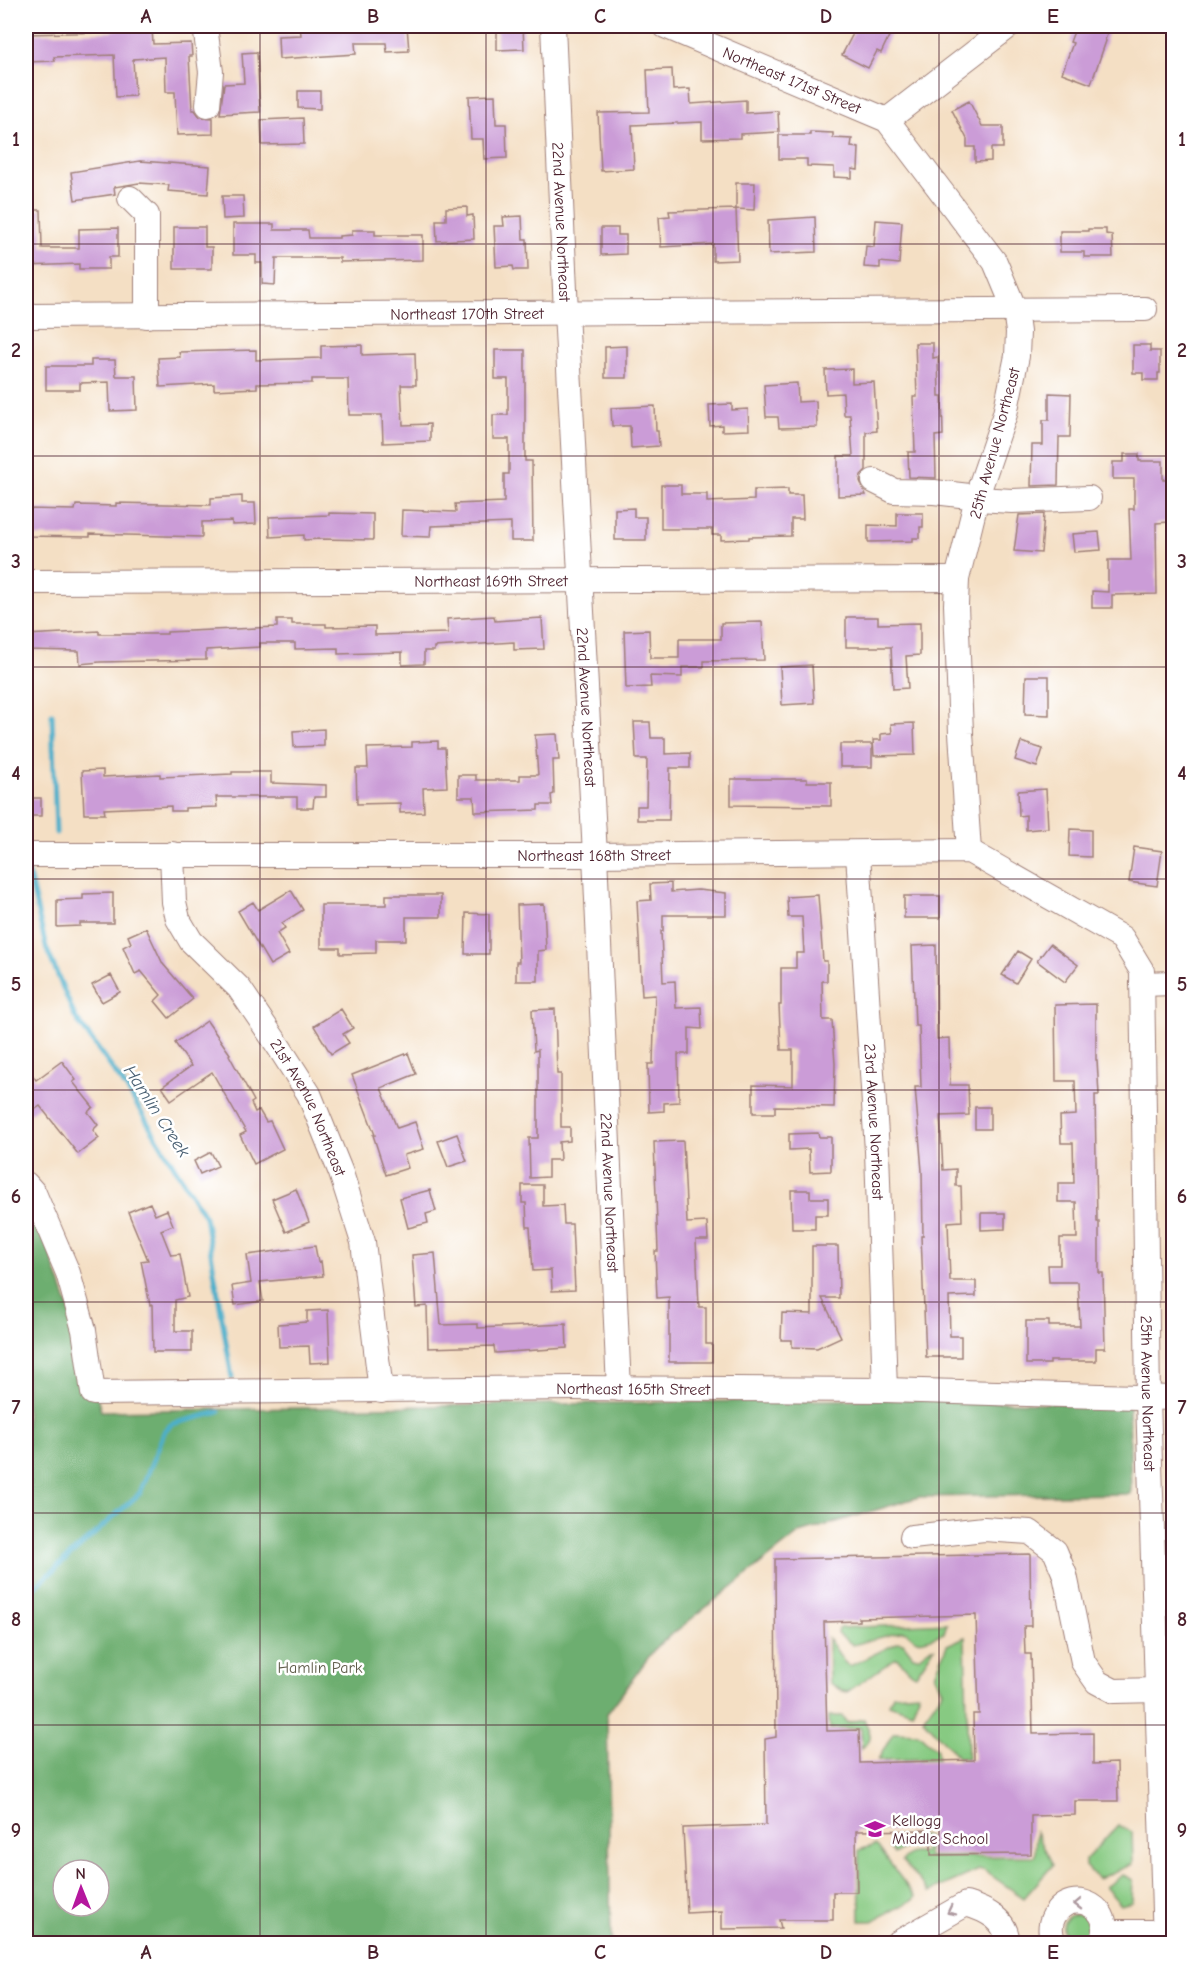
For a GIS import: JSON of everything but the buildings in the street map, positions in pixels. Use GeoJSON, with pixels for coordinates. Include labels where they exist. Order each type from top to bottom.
{"type":"FeatureCollection","features":[{"type":"Feature","properties":{"kind":"street"},"geometry":{"type":"LineString","coordinates":[[205,26],[211,72],[208,105]]}},
{"type":"Feature","properties":{"kind":"street","name":"22nd Avenue Northeast"},"geometry":{"type":"LineString","coordinates":[[553,26],[566,312],[596,855],[619,1389]]}},
{"type":"Feature","properties":{"kind":"street","name":"Northeast 171st Street"},"geometry":{"type":"LineString","coordinates":[[665,26],[886,120]]}},
{"type":"Feature","properties":{"kind":"street"},"geometry":{"type":"LineString","coordinates":[[886,120],[1009,26]]}},
{"type":"Feature","properties":{"kind":"street","name":"25th Avenue Northeast"},"geometry":{"type":"LineString","coordinates":[[886,120],[994,262],[1015,310],[1018,333],[1017,356],[1005,414],[978,498],[957,579],[961,733],[969,851],[1122,938],[1142,971],[1148,1399],[1163,1516],[1158,1690],[1169,1878],[1167,1940]]}},
{"type":"Feature","properties":{"kind":"street"},"geometry":{"type":"LineString","coordinates":[[130,198],[147,215],[147,315]]}},
{"type":"Feature","properties":{"kind":"street","name":"Northeast 170th Street"},"geometry":{"type":"LineString","coordinates":[[26,316],[1145,309]]}},
{"type":"Feature","properties":{"kind":"street"},"geometry":{"type":"LineString","coordinates":[[874,481],[894,490],[1012,501],[1089,498]]}},
{"type":"Feature","properties":{"kind":"street","name":"Northeast 169th Street"},"geometry":{"type":"LineString","coordinates":[[26,582],[957,579]]}},
{"type":"Feature","properties":{"kind":"street","name":"Northeast 168th Street"},"geometry":{"type":"LineString","coordinates":[[26,855],[858,854],[969,851]]}},
{"type":"Feature","properties":{"kind":"street","name":"21st Avenue Northeast"},"geometry":{"type":"LineString","coordinates":[[172,854],[174,902],[178,919],[191,941],[239,988],[277,1044],[309,1094],[341,1173],[363,1242],[381,1391]]}},
{"type":"Feature","properties":{"kind":"street","name":"23rd Avenue Northeast"},"geometry":{"type":"LineString","coordinates":[[858,854],[877,1151],[885,1390]]}},
{"type":"Feature","properties":{"kind":"street"},"geometry":{"type":"LineString","coordinates":[[1142,984],[1173,983]]}},
{"type":"Feature","properties":{"kind":"street","name":"Northeast 165th Street"},"geometry":{"type":"LineString","coordinates":[[26,1184],[34,1193],[68,1273],[84,1330],[93,1393],[573,1388],[885,1390],[1173,1398]]}},
{"type":"Feature","properties":{"kind":"street"},"geometry":{"type":"LineString","coordinates":[[912,1537],[984,1529],[1030,1532],[1055,1551],[1065,1575],[1083,1662],[1097,1682],[1114,1691],[1158,1690]]}},
{"type":"Feature","properties":{"kind":"street"},"geometry":{"type":"LineString","coordinates":[[1055,1944],[1050,1929],[1056,1912],[1070,1902],[1079,1901],[1096,1908],[1101,1915],[1105,1923],[1103,1938],[1167,1940]]}},
{"type":"Feature","properties":{"kind":"street"},"geometry":{"type":"LineString","coordinates":[[896,1944],[966,1904],[986,1910],[1000,1922],[1008,1936],[1008,1944]]}},
{"type":"Feature","properties":{"kind":"green space","name":"Hamlin Park"},"geometry":{"type":"Polygon","coordinates":[[[26,1184],[90,1369],[101,1411],[885,1399],[1129,1405],[1131,1494],[919,1497],[800,1533],[656,1647],[607,1714],[611,1943],[26,1943],[26,1184]]]}},
{"type":"Feature","properties":{"kind":"green space"},"geometry":{"type":"Polygon","coordinates":[[[947,1623],[944,1633],[920,1641],[904,1631],[853,1645],[838,1634],[839,1628],[947,1623]]]}},
{"type":"Feature","properties":{"kind":"green space"},"geometry":{"type":"Polygon","coordinates":[[[965,1637],[968,1758],[959,1758],[923,1719],[943,1691],[935,1675],[947,1645],[965,1637]]]}},
{"type":"Feature","properties":{"kind":"green space"},"geometry":{"type":"Polygon","coordinates":[[[828,1638],[845,1663],[850,1666],[899,1642],[903,1643],[913,1656],[918,1657],[930,1648],[934,1648],[916,1675],[896,1658],[847,1692],[829,1682],[828,1638]]]}},
{"type":"Feature","properties":{"kind":"green space"},"geometry":{"type":"Polygon","coordinates":[[[918,1693],[912,1712],[889,1704],[893,1695],[918,1693]]]}},
{"type":"Feature","properties":{"kind":"green space"},"geometry":{"type":"Polygon","coordinates":[[[829,1716],[842,1716],[847,1723],[864,1719],[870,1735],[869,1741],[862,1748],[861,1728],[830,1729],[829,1716]]]}},
{"type":"Feature","properties":{"kind":"green space"},"geometry":{"type":"Polygon","coordinates":[[[893,1733],[918,1733],[937,1750],[938,1759],[878,1760],[893,1733]]]}},
{"type":"Feature","properties":{"kind":"green space"},"geometry":{"type":"Polygon","coordinates":[[[1118,1825],[1132,1832],[1133,1864],[1098,1879],[1085,1865],[1085,1860],[1118,1825]]]}},
{"type":"Feature","properties":{"kind":"green space"},"geometry":{"type":"Polygon","coordinates":[[[1036,1832],[1053,1865],[1024,1898],[983,1870],[929,1892],[902,1861],[912,1853],[924,1853],[924,1844],[913,1843],[894,1854],[889,1847],[891,1845],[895,1847],[914,1836],[927,1836],[928,1857],[1035,1856],[1036,1832]]]}},
{"type":"Feature","properties":{"kind":"green space"},"geometry":{"type":"Polygon","coordinates":[[[875,1845],[915,1897],[872,1921],[860,1921],[859,1850],[875,1845]]]}},
{"type":"Feature","properties":{"kind":"green space"},"geometry":{"type":"Polygon","coordinates":[[[1123,1875],[1133,1880],[1132,1902],[1121,1905],[1105,1887],[1123,1875]]]}},
{"type":"Feature","properties":{"kind":"green space"},"geometry":{"type":"Polygon","coordinates":[[[1077,1914],[1087,1918],[1091,1928],[1087,1938],[1077,1942],[1067,1938],[1063,1928],[1067,1918],[1077,1914]]]}},
{"type":"Feature","properties":{"kind":"waterway","name":"Hamlin Creek"},"geometry":{"type":"LineString","coordinates":[[52,714],[56,833]]}},
{"type":"Feature","properties":{"kind":"waterway","name":"Hamlin Creek"},"geometry":{"type":"LineString","coordinates":[[28,871],[46,947],[75,1017],[129,1092],[205,1217],[232,1378]]}},
{"type":"Feature","properties":{"kind":"waterway","name":"Hamlin Creek"},"geometry":{"type":"LineString","coordinates":[[26,1595],[140,1493],[165,1430],[172,1424],[219,1412]]}},
{"type":"Feature","properties":{"kind":"place","name":"Kellogg Middle School"},"geometry":{"type":"Point","coordinates":[875,1829]}}]}
